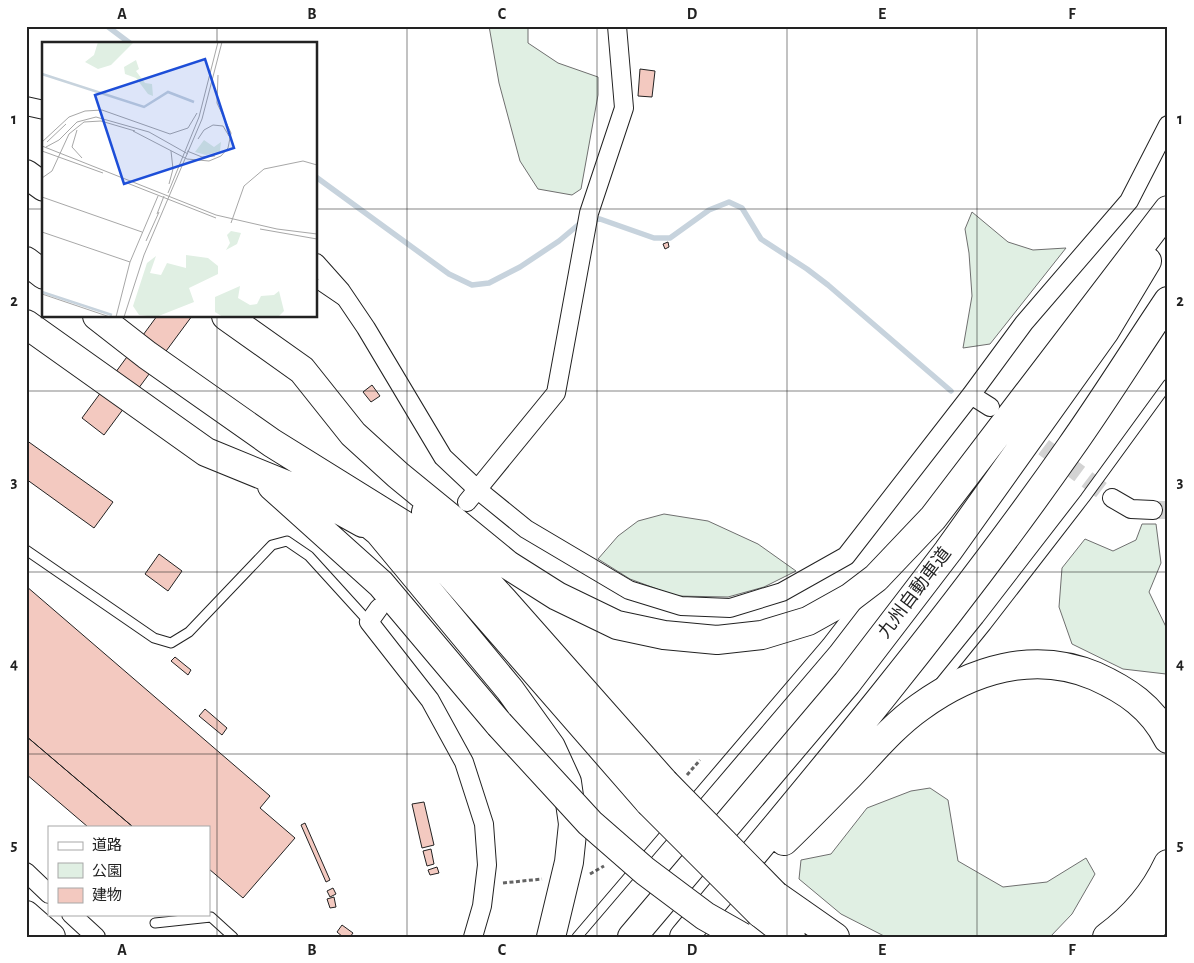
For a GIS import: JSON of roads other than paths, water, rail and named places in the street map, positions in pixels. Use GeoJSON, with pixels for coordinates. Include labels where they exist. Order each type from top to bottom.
{"type":"FeatureCollection","features":[{"type":"Feature","properties":{"kind":"highway"},"geometry":{"type":"LineString","coordinates":[[26,174],[42,186]]}},
{"type":"Feature","properties":{"kind":"highway"},"geometry":{"type":"LineString","coordinates":[[26,188],[42,192]]}},
{"type":"Feature","properties":{"kind":"highway"},"geometry":{"type":"LineString","coordinates":[[229,318],[302,370],[354,434],[398,475],[508,564],[557,596],[617,625],[664,635],[717,640],[762,635],[808,621],[851,598],[876,578],[933,518],[1168,210]]}},
{"type":"Feature","properties":{"kind":"highway","name":"九州自動車道"},"geometry":{"type":"LineString","coordinates":[[632,937],[846,683],[948,551],[1105,331],[1168,227]]}},
{"type":"Feature","properties":{"kind":"highway"},"geometry":{"type":"LineString","coordinates":[[26,261],[42,273]]}},
{"type":"Feature","properties":{"kind":"highway","name":"九州自動車道"},"geometry":{"type":"LineString","coordinates":[[684,937],[875,705],[976,577],[1070,448],[1168,301]]}},
{"type":"Feature","properties":{"kind":"highway"},"geometry":{"type":"LineString","coordinates":[[100,318],[147,355],[272,443],[412,530],[656,792],[767,904],[791,937]]}},
{"type":"Feature","properties":{"kind":"highway"},"geometry":{"type":"LineString","coordinates":[[26,324],[206,452],[316,496],[379,532]]}},
{"type":"Feature","properties":{"kind":"highway"},"geometry":{"type":"LineString","coordinates":[[272,443],[379,532],[510,690],[552,747],[567,782],[573,824],[569,862],[550,937]]}},
{"type":"Feature","properties":{"kind":"highway"},"geometry":{"type":"LineString","coordinates":[[260,475],[381,584],[499,724],[590,822],[638,865],[705,916],[742,937]]}},
{"type":"Feature","properties":{"kind":"highway"},"geometry":{"type":"LineString","coordinates":[[398,475],[443,534],[504,601],[656,792]]}},
{"type":"Feature","properties":{"kind":"highway"},"geometry":{"type":"LineString","coordinates":[[689,937],[885,738],[919,708],[954,685],[984,673],[1021,664],[1061,665],[1087,673],[1112,684],[1137,699],[1153,714],[1168,739]]}},
{"type":"Feature","properties":{"kind":"highway"},"geometry":{"type":"LineString","coordinates":[[1107,937],[1144,903],[1168,864]]}},
{"type":"Feature","properties":{"kind":"highway"},"geometry":{"type":"LineString","coordinates":[[767,904],[835,937]]}},
{"type":"Feature","properties":{"kind":"highway"},"geometry":{"type":"LineString","coordinates":[[1144,937],[1168,909]]}},
{"type":"Feature","properties":{"kind":"highway"},"geometry":{"type":"LineString","coordinates":[[26,915],[51,937]]}},
{"type":"Feature","properties":{"kind":"street"},"geometry":{"type":"LineString","coordinates":[[473,496],[556,393],[589,213],[624,108],[617,26]]}},
{"type":"Feature","properties":{"kind":"street"},"geometry":{"type":"LineString","coordinates":[[26,106],[42,110]]}},
{"type":"Feature","properties":{"kind":"street"},"geometry":{"type":"LineString","coordinates":[[318,265],[341,291],[443,457],[473,496],[526,530],[629,590],[681,606],[730,608],[782,592],[846,556],[971,396],[1024,323],[1129,201],[1168,125]]}},
{"type":"Feature","properties":{"kind":"street"},"geometry":{"type":"LineString","coordinates":[[971,396],[990,407]]}},
{"type":"Feature","properties":{"kind":"street"},"geometry":{"type":"LineString","coordinates":[[1112,498],[1131,509],[1153,510]]}},
{"type":"Feature","properties":{"kind":"street"},"geometry":{"type":"LineString","coordinates":[[374,615],[430,700],[464,762],[482,815],[487,865],[482,906],[473,937]]}},
{"type":"Feature","properties":{"kind":"street"},"geometry":{"type":"LineString","coordinates":[[26,872],[48,893]]}},
{"type":"Feature","properties":{"kind":"street"},"geometry":{"type":"LineString","coordinates":[[73,916],[96,937]]}},
{"type":"Feature","properties":{"kind":"lane"},"geometry":{"type":"LineString","coordinates":[[318,284],[352,308]]}},
{"type":"Feature","properties":{"kind":"lane"},"geometry":{"type":"LineString","coordinates":[[919,708],[986,626],[1085,498],[1168,384]]}},
{"type":"Feature","properties":{"kind":"lane"},"geometry":{"type":"LineString","coordinates":[[26,550],[154,638],[171,643],[189,632],[272,545],[287,541],[309,556],[374,615]]}},
{"type":"Feature","properties":{"kind":"lane"},"geometry":{"type":"LineString","coordinates":[[682,814],[827,643],[876,578]]}},
{"type":"Feature","properties":{"kind":"lane"},"geometry":{"type":"LineString","coordinates":[[577,937],[675,822]]}},
{"type":"Feature","properties":{"kind":"lane"},"geometry":{"type":"LineString","coordinates":[[155,923],[211,917],[233,937]]}},
{"type":"Feature","properties":{"kind":"waterway"},"geometry":{"type":"LineString","coordinates":[[107,26],[128,42]]}},
{"type":"Feature","properties":{"kind":"waterway"},"geometry":{"type":"LineString","coordinates":[[318,178],[449,274],[472,285],[489,283],[520,267],[559,241],[584,220],[600,219],[654,238],[670,238],[709,210],[729,202],[742,208],[761,239],[828,285],[951,391]]}},
{"type":"Feature","properties":{"kind":"tunnel"},"geometry":{"type":"LineString","coordinates":[[1022,431],[1112,498]]}},
{"type":"Feature","properties":{"kind":"tunnel"},"geometry":{"type":"LineString","coordinates":[[1153,510],[1168,510]]}}]}
